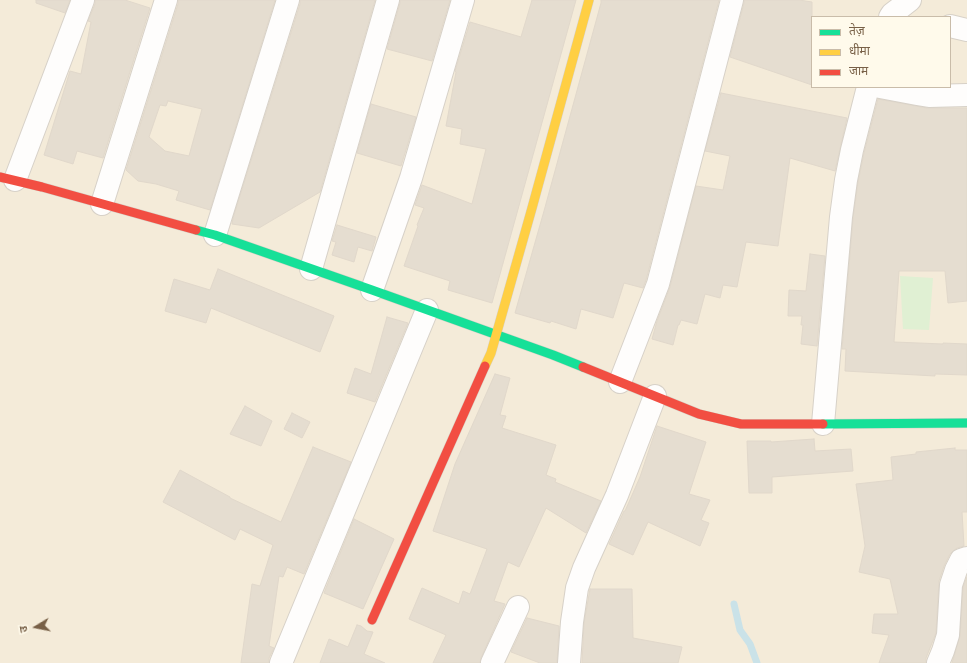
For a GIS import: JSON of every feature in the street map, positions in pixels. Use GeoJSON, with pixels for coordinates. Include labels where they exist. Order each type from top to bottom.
{"type":"FeatureCollection","features":[{"type":"Feature","properties":{"kind":"main road"},"geometry":{"type":"LineString","coordinates":[[372,620],[491,353],[588,0]]}},
{"type":"Feature","properties":{"kind":"main road"},"geometry":{"type":"LineString","coordinates":[[8,178],[215,235],[553,355],[699,414],[741,424],[967,423]]}},
{"type":"Feature","properties":{"kind":"street"},"geometry":{"type":"LineString","coordinates":[[8,178],[83,0]]}},
{"type":"Feature","properties":{"kind":"street"},"geometry":{"type":"LineString","coordinates":[[102,204],[166,0]]}},
{"type":"Feature","properties":{"kind":"street"},"geometry":{"type":"LineString","coordinates":[[215,235],[288,0]]}},
{"type":"Feature","properties":{"kind":"street"},"geometry":{"type":"LineString","coordinates":[[311,269],[388,0]]}},
{"type":"Feature","properties":{"kind":"street"},"geometry":{"type":"LineString","coordinates":[[372,290],[411,178],[463,0]]}},
{"type":"Feature","properties":{"kind":"street"},"geometry":{"type":"LineString","coordinates":[[620,382],[658,284],[732,0]]}},
{"type":"Feature","properties":{"kind":"street"},"geometry":{"type":"LineString","coordinates":[[897,16],[910,0]]}},
{"type":"Feature","properties":{"kind":"street"},"geometry":{"type":"LineString","coordinates":[[951,26],[967,30]]}},
{"type":"Feature","properties":{"kind":"street"},"geometry":{"type":"LineString","coordinates":[[823,424],[841,217],[852,150],[868,88]]}},
{"type":"Feature","properties":{"kind":"street"},"geometry":{"type":"LineString","coordinates":[[885,88],[929,96],[967,95]]}},
{"type":"Feature","properties":{"kind":"street"},"geometry":{"type":"LineString","coordinates":[[281,663],[427,310]]}},
{"type":"Feature","properties":{"kind":"street"},"geometry":{"type":"LineString","coordinates":[[570,663],[572,622],[577,588],[586,562],[617,495],[655,396]]}},
{"type":"Feature","properties":{"kind":"street"},"geometry":{"type":"LineString","coordinates":[[938,663],[948,635],[951,585],[958,565],[961,560],[967,558]]}},
{"type":"Feature","properties":{"kind":"street"},"geometry":{"type":"LineString","coordinates":[[492,663],[518,607]]}},
{"type":"Feature","properties":{"kind":"shaded area"},"geometry":{"type":"Polygon","coordinates":[[[0,0],[967,0],[967,663],[0,663],[0,0]]]}},
{"type":"Feature","properties":{"kind":"green space"},"geometry":{"type":"Polygon","coordinates":[[[900,276],[933,278],[929,330],[903,329],[900,276]]]}},
{"type":"Feature","properties":{"kind":"building"},"geometry":{"type":"Polygon","coordinates":[[[36,0],[70,0],[65,13],[36,3],[36,0]]]}},
{"type":"Feature","properties":{"kind":"building"},"geometry":{"type":"Polygon","coordinates":[[[95,0],[125,0],[150,8],[103,158],[77,151],[73,164],[44,155],[70,71],[81,74],[91,22],[88,21],[95,4],[95,0]]]}},
{"type":"Feature","properties":{"kind":"building"},"geometry":{"type":"Polygon","coordinates":[[[178,0],[275,0],[210,210],[176,200],[179,191],[156,184],[138,181],[126,170],[178,0]],[[168,101],[166,106],[160,105],[149,137],[165,151],[189,156],[202,109],[168,101]]]}},
{"type":"Feature","properties":{"kind":"building"},"geometry":{"type":"Polygon","coordinates":[[[300,0],[375,0],[320,192],[259,228],[232,224],[300,4],[300,0]]]}},
{"type":"Feature","properties":{"kind":"building"},"geometry":{"type":"Polygon","coordinates":[[[400,0],[450,0],[432,61],[387,49],[400,0]]]}},
{"type":"Feature","properties":{"kind":"building"},"geometry":{"type":"Polygon","coordinates":[[[532,0],[576,0],[492,303],[448,290],[450,281],[404,266],[424,208],[415,205],[422,185],[472,204],[486,149],[460,144],[462,129],[446,126],[455,71],[470,22],[521,37],[532,0]]]}},
{"type":"Feature","properties":{"kind":"building"},"geometry":{"type":"Polygon","coordinates":[[[601,0],[719,0],[643,288],[624,283],[613,318],[581,309],[576,329],[551,321],[550,323],[515,313],[601,0]]]}},
{"type":"Feature","properties":{"kind":"building"},"geometry":{"type":"Polygon","coordinates":[[[744,0],[799,0],[812,2],[811,85],[730,57],[744,0]]]}},
{"type":"Feature","properties":{"kind":"building"},"geometry":{"type":"Polygon","coordinates":[[[721,93],[847,118],[835,171],[790,158],[778,246],[746,242],[737,287],[723,285],[720,298],[705,294],[697,324],[681,320],[678,325],[673,345],[652,339],[670,287],[696,186],[723,190],[730,156],[705,151],[721,93]]]}},
{"type":"Feature","properties":{"kind":"building"},"geometry":{"type":"Polygon","coordinates":[[[878,99],[927,108],[967,108],[967,301],[948,303],[945,271],[899,271],[894,342],[967,344],[967,375],[935,374],[935,376],[845,371],[846,349],[842,349],[853,218],[864,153],[878,99]]]}},
{"type":"Feature","properties":{"kind":"building"},"geometry":{"type":"Polygon","coordinates":[[[371,104],[416,117],[401,166],[357,153],[371,104]]]}},
{"type":"Feature","properties":{"kind":"building"},"geometry":{"type":"Polygon","coordinates":[[[337,225],[376,237],[372,251],[358,247],[354,262],[332,255],[336,242],[332,241],[337,225]]]}},
{"type":"Feature","properties":{"kind":"building"},"geometry":{"type":"Polygon","coordinates":[[[810,254],[825,256],[817,346],[801,344],[803,325],[801,325],[802,316],[788,316],[789,290],[806,291],[810,254]]]}},
{"type":"Feature","properties":{"kind":"building"},"geometry":{"type":"Polygon","coordinates":[[[218,269],[334,316],[320,352],[211,308],[206,323],[165,311],[174,279],[210,290],[218,269]]]}},
{"type":"Feature","properties":{"kind":"building"},"geometry":{"type":"Polygon","coordinates":[[[387,317],[408,323],[375,402],[347,393],[355,368],[371,374],[387,317]]]}},
{"type":"Feature","properties":{"kind":"building"},"geometry":{"type":"Polygon","coordinates":[[[495,374],[510,378],[500,415],[506,416],[502,428],[556,445],[546,475],[556,479],[555,482],[601,501],[586,533],[546,508],[519,567],[508,562],[494,601],[505,604],[480,663],[433,663],[446,635],[409,619],[422,588],[459,604],[463,591],[470,594],[487,549],[433,531],[455,464],[495,374]]]}},
{"type":"Feature","properties":{"kind":"building"},"geometry":{"type":"Polygon","coordinates":[[[245,406],[272,421],[261,446],[230,434],[245,406]]]}},
{"type":"Feature","properties":{"kind":"building"},"geometry":{"type":"Polygon","coordinates":[[[292,413],[310,422],[302,438],[284,429],[292,413]]]}},
{"type":"Feature","properties":{"kind":"building"},"geometry":{"type":"Polygon","coordinates":[[[657,426],[706,442],[689,494],[710,500],[701,520],[709,523],[700,546],[648,522],[633,555],[609,544],[640,477],[657,426]]]}},
{"type":"Feature","properties":{"kind":"building"},"geometry":{"type":"Polygon","coordinates":[[[814,439],[815,451],[851,449],[853,471],[772,477],[772,493],[749,493],[747,441],[771,442],[814,439]]]}},
{"type":"Feature","properties":{"kind":"building"},"geometry":{"type":"Polygon","coordinates":[[[313,447],[351,462],[304,574],[287,567],[283,577],[279,576],[269,646],[274,648],[269,658],[269,663],[241,663],[252,584],[260,586],[273,545],[240,529],[235,540],[163,502],[180,470],[230,498],[281,522],[313,447]]]}},
{"type":"Feature","properties":{"kind":"building"},"geometry":{"type":"Polygon","coordinates":[[[955,448],[955,450],[967,450],[967,512],[962,512],[964,546],[957,548],[950,554],[939,581],[936,633],[926,658],[926,663],[879,663],[889,635],[872,633],[874,614],[898,614],[890,579],[859,572],[865,546],[856,484],[893,480],[891,457],[916,454],[916,452],[955,448]]]}},
{"type":"Feature","properties":{"kind":"building"},"geometry":{"type":"Polygon","coordinates":[[[354,519],[394,539],[363,609],[324,593],[354,519]]]}},
{"type":"Feature","properties":{"kind":"building"},"geometry":{"type":"Polygon","coordinates":[[[967,577],[967,663],[952,663],[960,636],[963,587],[967,577]]]}},
{"type":"Feature","properties":{"kind":"building"},"geometry":{"type":"Polygon","coordinates":[[[590,589],[632,589],[633,638],[682,647],[678,663],[582,663],[584,623],[590,589]]]}},
{"type":"Feature","properties":{"kind":"building"},"geometry":{"type":"Polygon","coordinates":[[[527,618],[559,626],[557,663],[540,663],[511,652],[527,618]]]}},
{"type":"Feature","properties":{"kind":"building"},"geometry":{"type":"Polygon","coordinates":[[[357,625],[361,626],[367,631],[373,632],[364,654],[385,663],[320,663],[329,639],[348,647],[357,625]]]}},
{"type":"Feature","properties":{"kind":"waterway"},"geometry":{"type":"LineString","coordinates":[[734,604],[740,630],[750,644],[757,663]]}},
{"type":"Feature","properties":{"kind":"traffic: fast"},"geometry":{"type":"LineString","coordinates":[[196,230],[215,235],[372,290],[583,367]]}},
{"type":"Feature","properties":{"kind":"traffic: fast"},"geometry":{"type":"LineString","coordinates":[[823,424],[967,423]]}},
{"type":"Feature","properties":{"kind":"traffic: slow"},"geometry":{"type":"LineString","coordinates":[[485,366],[491,353],[589,0]]}},
{"type":"Feature","properties":{"kind":"traffic: jam"},"geometry":{"type":"LineString","coordinates":[[0,177],[42,187],[196,230]]}},
{"type":"Feature","properties":{"kind":"traffic: jam"},"geometry":{"type":"LineString","coordinates":[[372,620],[485,366]]}},
{"type":"Feature","properties":{"kind":"traffic: jam"},"geometry":{"type":"LineString","coordinates":[[583,367],[699,414],[741,424],[823,424]]}}]}
